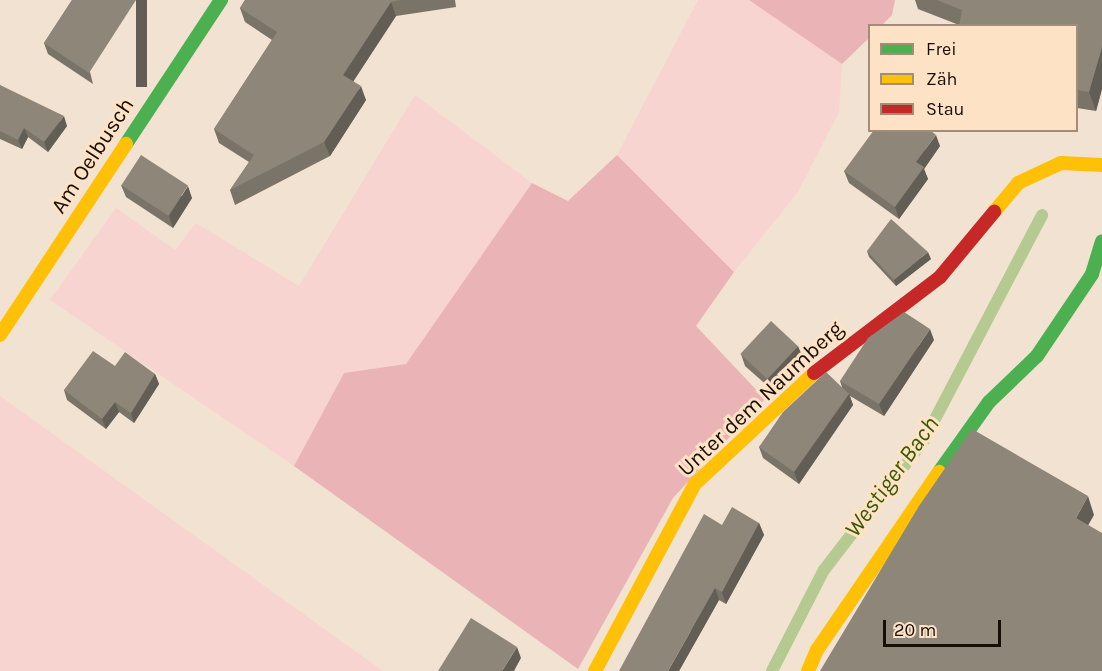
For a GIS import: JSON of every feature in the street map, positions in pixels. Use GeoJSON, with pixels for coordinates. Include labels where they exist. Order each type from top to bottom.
{"type":"FeatureCollection","features":[{"type":"Feature","properties":{"kind":"street","name":"Am Oelbusch"},"geometry":{"type":"LineString","coordinates":[[0,336],[221,0]]}},
{"type":"Feature","properties":{"kind":"street","name":"Unter dem Naumberg"},"geometry":{"type":"LineString","coordinates":[[595,671],[695,484],[830,358],[940,277],[1018,183],[1061,163],[1102,165]]}},
{"type":"Feature","properties":{"kind":"street"},"geometry":{"type":"LineString","coordinates":[[808,671],[817,650],[960,441],[989,402],[1043,347],[1092,274],[1102,241]]}},
{"type":"Feature","properties":{"kind":"shaded area"},"geometry":{"type":"Polygon","coordinates":[[[698,0],[749,0],[842,64],[839,112],[798,192],[734,272],[617,155],[698,0]]]}},
{"type":"Feature","properties":{"kind":"shaded area"},"geometry":{"type":"Polygon","coordinates":[[[749,0],[895,0],[892,15],[883,24],[868,24],[868,39],[842,64],[749,0]]]}},
{"type":"Feature","properties":{"kind":"shaded area"},"geometry":{"type":"Polygon","coordinates":[[[415,95],[532,183],[406,364],[344,373],[294,466],[50,300],[116,208],[175,250],[196,223],[299,286],[415,95]]]}},
{"type":"Feature","properties":{"kind":"shaded area"},"geometry":{"type":"Polygon","coordinates":[[[617,155],[734,272],[696,326],[765,399],[673,498],[578,669],[294,466],[344,373],[406,364],[532,183],[568,201],[617,155]]]}},
{"type":"Feature","properties":{"kind":"shaded area"},"geometry":{"type":"Polygon","coordinates":[[[0,396],[383,671],[0,671],[0,396]]]}},
{"type":"Feature","properties":{"kind":"building"},"geometry":{"type":"Polygon","coordinates":[[[72,0],[136,0],[89,73],[44,43],[72,0]]]}},
{"type":"Feature","properties":{"kind":"building"},"geometry":{"type":"Polygon","coordinates":[[[245,0],[401,0],[391,2],[343,75],[361,86],[324,142],[230,190],[254,155],[214,129],[277,32],[240,8],[245,0]]]}},
{"type":"Feature","properties":{"kind":"building"},"geometry":{"type":"Polygon","coordinates":[[[937,0],[1102,0],[1102,47],[1089,92],[1078,90],[1078,24],[959,24],[962,10],[937,0]]]}},
{"type":"Feature","properties":{"kind":"building"},"geometry":{"type":"Polygon","coordinates":[[[0,85],[64,116],[44,142],[24,128],[18,140],[0,131],[0,85]]]}},
{"type":"Feature","properties":{"kind":"building"},"geometry":{"type":"Polygon","coordinates":[[[873,132],[932,132],[936,135],[916,162],[924,167],[895,207],[844,171],[873,132]]]}},
{"type":"Feature","properties":{"kind":"building"},"geometry":{"type":"Polygon","coordinates":[[[141,155],[188,185],[168,216],[121,185],[141,155]]]}},
{"type":"Feature","properties":{"kind":"building"},"geometry":{"type":"Polygon","coordinates":[[[891,219],[928,252],[894,280],[867,251],[891,219]]]}},
{"type":"Feature","properties":{"kind":"building"},"geometry":{"type":"Polygon","coordinates":[[[904,312],[930,329],[879,404],[840,381],[868,338],[904,312]]]}},
{"type":"Feature","properties":{"kind":"building"},"geometry":{"type":"Polygon","coordinates":[[[771,321],[798,346],[767,379],[740,354],[771,321]]]}},
{"type":"Feature","properties":{"kind":"building"},"geometry":{"type":"Polygon","coordinates":[[[93,351],[115,366],[125,352],[155,374],[131,413],[115,402],[102,419],[64,390],[93,351]]]}},
{"type":"Feature","properties":{"kind":"building"},"geometry":{"type":"Polygon","coordinates":[[[826,372],[849,394],[794,472],[759,447],[783,412],[826,372]]]}},
{"type":"Feature","properties":{"kind":"building"},"geometry":{"type":"Polygon","coordinates":[[[972,429],[1088,496],[1076,518],[1102,533],[1102,671],[820,671],[919,506],[972,429]]]}},
{"type":"Feature","properties":{"kind":"building"},"geometry":{"type":"Polygon","coordinates":[[[732,507],[759,523],[722,592],[715,588],[668,671],[619,671],[704,514],[722,525],[732,507]]]}},
{"type":"Feature","properties":{"kind":"building"},"geometry":{"type":"Polygon","coordinates":[[[471,618],[517,647],[502,671],[438,671],[471,618]]]}},
{"type":"Feature","properties":{"kind":"waterway","name":"Westiger Bach"},"geometry":{"type":"LineString","coordinates":[[772,671],[824,570],[924,440],[1042,215]]}},
{"type":"Feature","properties":{"kind":"traffic: fast"},"geometry":{"type":"LineString","coordinates":[[126,144],[221,0]]}},
{"type":"Feature","properties":{"kind":"traffic: fast"},"geometry":{"type":"LineString","coordinates":[[939,472],[989,402],[1037,356],[1092,274],[1102,241]]}},
{"type":"Feature","properties":{"kind":"traffic: slow"},"geometry":{"type":"LineString","coordinates":[[0,335],[126,144]]}},
{"type":"Feature","properties":{"kind":"traffic: slow"},"geometry":{"type":"LineString","coordinates":[[994,212],[1018,183],[1061,163],[1102,165]]}},
{"type":"Feature","properties":{"kind":"traffic: slow"},"geometry":{"type":"LineString","coordinates":[[595,671],[695,484],[814,373]]}},
{"type":"Feature","properties":{"kind":"traffic: slow"},"geometry":{"type":"LineString","coordinates":[[808,671],[817,650],[939,472]]}},
{"type":"Feature","properties":{"kind":"traffic: jam"},"geometry":{"type":"LineString","coordinates":[[814,373],[940,277],[994,212]]}}]}
